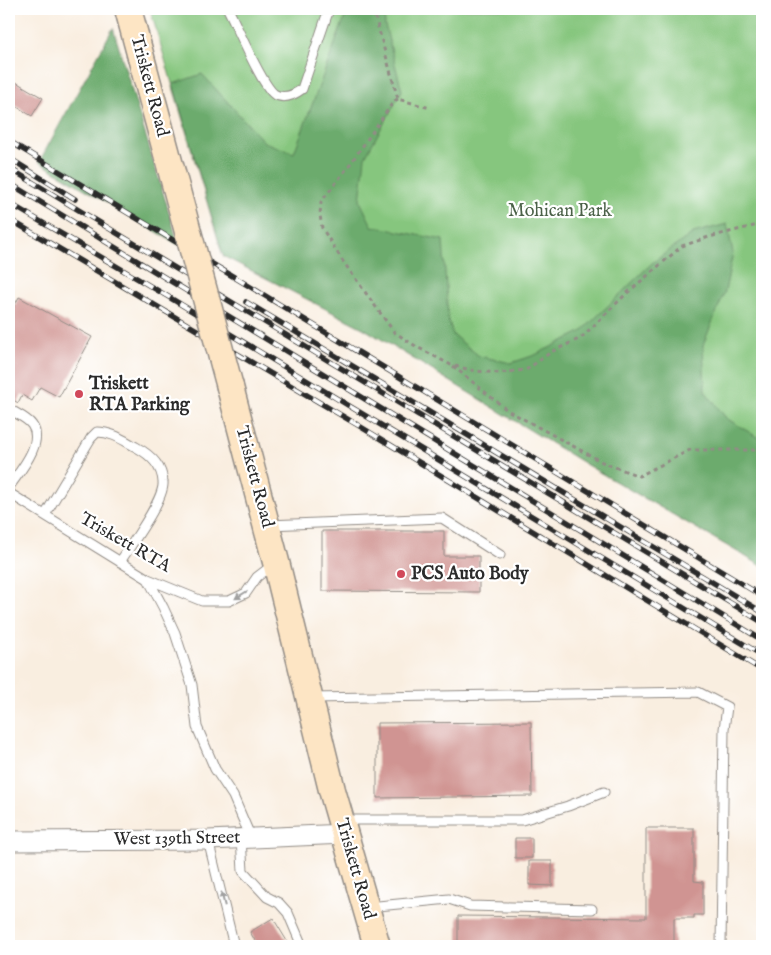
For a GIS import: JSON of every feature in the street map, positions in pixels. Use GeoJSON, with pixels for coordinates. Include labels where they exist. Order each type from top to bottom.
{"type":"FeatureCollection","features":[{"type":"Feature","properties":{"kind":"main road","name":"Triskett Road"},"geometry":{"type":"LineString","coordinates":[[128,9],[276,562],[343,827],[377,946]]}},
{"type":"Feature","properties":{"kind":"street","name":"West 139th Street"},"geometry":{"type":"LineString","coordinates":[[9,841],[208,840],[246,838],[343,827]]}},
{"type":"Feature","properties":{"kind":"lane"},"geometry":{"type":"LineString","coordinates":[[228,9],[263,80],[274,94],[283,97],[294,96],[302,89],[328,9]]}},
{"type":"Feature","properties":{"kind":"lane"},"geometry":{"type":"LineString","coordinates":[[9,409],[31,424],[35,436],[35,447],[9,487]]}},
{"type":"Feature","properties":{"kind":"lane"},"geometry":{"type":"LineString","coordinates":[[45,515],[90,438],[98,432],[108,432],[149,454],[158,466],[163,481],[161,496],[120,562]]}},
{"type":"Feature","properties":{"kind":"lane","name":"Triskett RTA"},"geometry":{"type":"LineString","coordinates":[[9,493],[148,579],[202,601],[229,601],[246,593],[257,576],[276,562]]}},
{"type":"Feature","properties":{"kind":"lane"},"geometry":{"type":"LineString","coordinates":[[266,525],[442,518],[500,555]]}},
{"type":"Feature","properties":{"kind":"lane"},"geometry":{"type":"LineString","coordinates":[[148,579],[163,607],[192,686],[197,728],[215,769],[233,796],[246,838],[243,871],[267,897],[279,903],[288,913],[302,946]]}},
{"type":"Feature","properties":{"kind":"lane"},"geometry":{"type":"LineString","coordinates":[[309,698],[698,692],[727,706],[724,729],[721,946]]}},
{"type":"Feature","properties":{"kind":"lane"},"geometry":{"type":"LineString","coordinates":[[343,827],[522,820],[568,806],[604,792]]}},
{"type":"Feature","properties":{"kind":"lane"},"geometry":{"type":"LineString","coordinates":[[208,840],[234,946]]}},
{"type":"Feature","properties":{"kind":"lane"},"geometry":{"type":"LineString","coordinates":[[366,907],[449,899],[470,906],[592,909]]}},
{"type":"Feature","properties":{"kind":"path"},"geometry":{"type":"LineString","coordinates":[[373,9],[398,99]]}},
{"type":"Feature","properties":{"kind":"path"},"geometry":{"type":"LineString","coordinates":[[430,108],[398,99],[394,101],[321,202],[322,228],[342,260],[394,332],[451,365],[507,410],[604,463],[639,476],[690,450],[762,450]]}},
{"type":"Feature","properties":{"kind":"path"},"geometry":{"type":"LineString","coordinates":[[451,365],[475,371],[499,373],[526,370],[551,352],[581,338],[626,294],[682,246],[709,237],[762,224]]}},
{"type":"Feature","properties":{"kind":"green space","name":"Mohican Park"},"geometry":{"type":"Polygon","coordinates":[[[150,9],[762,9],[762,566],[587,465],[363,328],[223,256],[150,9]]]}},
{"type":"Feature","properties":{"kind":"green space"},"geometry":{"type":"Polygon","coordinates":[[[348,9],[384,9],[385,25],[402,91],[365,157],[360,201],[372,226],[443,240],[448,318],[453,335],[479,356],[511,363],[535,355],[581,332],[652,263],[693,233],[727,224],[733,253],[725,291],[703,345],[705,391],[726,418],[762,440],[762,566],[587,465],[363,328],[223,256],[173,84],[202,74],[264,142],[294,153],[348,9]]]}},
{"type":"Feature","properties":{"kind":"green space"},"geometry":{"type":"Polygon","coordinates":[[[113,28],[179,245],[39,162],[113,28]]]}},
{"type":"Feature","properties":{"kind":"building"},"geometry":{"type":"Polygon","coordinates":[[[9,78],[43,98],[32,116],[9,102],[9,78]]]}},
{"type":"Feature","properties":{"kind":"building"},"geometry":{"type":"Polygon","coordinates":[[[19,297],[92,337],[59,397],[40,387],[32,401],[22,395],[18,403],[9,397],[9,316],[19,297]]]}},
{"type":"Feature","properties":{"kind":"building","name":"PCS Auto Body"},"geometry":{"type":"Polygon","coordinates":[[[322,531],[444,531],[444,556],[479,556],[479,592],[322,591],[322,531]]]}},
{"type":"Feature","properties":{"kind":"building"},"geometry":{"type":"Polygon","coordinates":[[[531,722],[532,796],[377,798],[377,723],[531,722]]]}},
{"type":"Feature","properties":{"kind":"building"},"geometry":{"type":"Polygon","coordinates":[[[646,828],[694,828],[694,881],[703,882],[703,915],[694,915],[694,918],[674,918],[674,946],[458,946],[458,916],[646,918],[646,828]]]}},
{"type":"Feature","properties":{"kind":"building"},"geometry":{"type":"Polygon","coordinates":[[[515,838],[532,838],[532,858],[515,858],[515,838]]]}},
{"type":"Feature","properties":{"kind":"building"},"geometry":{"type":"Polygon","coordinates":[[[529,861],[552,861],[552,886],[529,885],[529,861]]]}},
{"type":"Feature","properties":{"kind":"building"},"geometry":{"type":"Polygon","coordinates":[[[273,918],[290,946],[252,946],[257,944],[250,932],[273,918]]]}},
{"type":"Feature","properties":{"kind":"railway"},"geometry":{"type":"LineString","coordinates":[[9,141],[762,596]]}},
{"type":"Feature","properties":{"kind":"railway"},"geometry":{"type":"LineString","coordinates":[[9,158],[75,199]]}},
{"type":"Feature","properties":{"kind":"railway"},"geometry":{"type":"LineString","coordinates":[[9,168],[762,622]]}},
{"type":"Feature","properties":{"kind":"railway"},"geometry":{"type":"LineString","coordinates":[[9,183],[762,640]]}},
{"type":"Feature","properties":{"kind":"railway"},"geometry":{"type":"LineString","coordinates":[[9,203],[162,293],[762,655]]}},
{"type":"Feature","properties":{"kind":"railway"},"geometry":{"type":"LineString","coordinates":[[9,219],[356,424],[762,670]]}},
{"type":"Feature","properties":{"kind":"railway"},"geometry":{"type":"LineString","coordinates":[[246,302],[762,612]]}},
{"type":"Feature","properties":{"kind":"place","name":"Triskett RTA Parking"},"geometry":{"type":"Point","coordinates":[79,394]}},
{"type":"Feature","properties":{"kind":"place","name":"PCS Auto Body"},"geometry":{"type":"Point","coordinates":[401,574]}}]}
